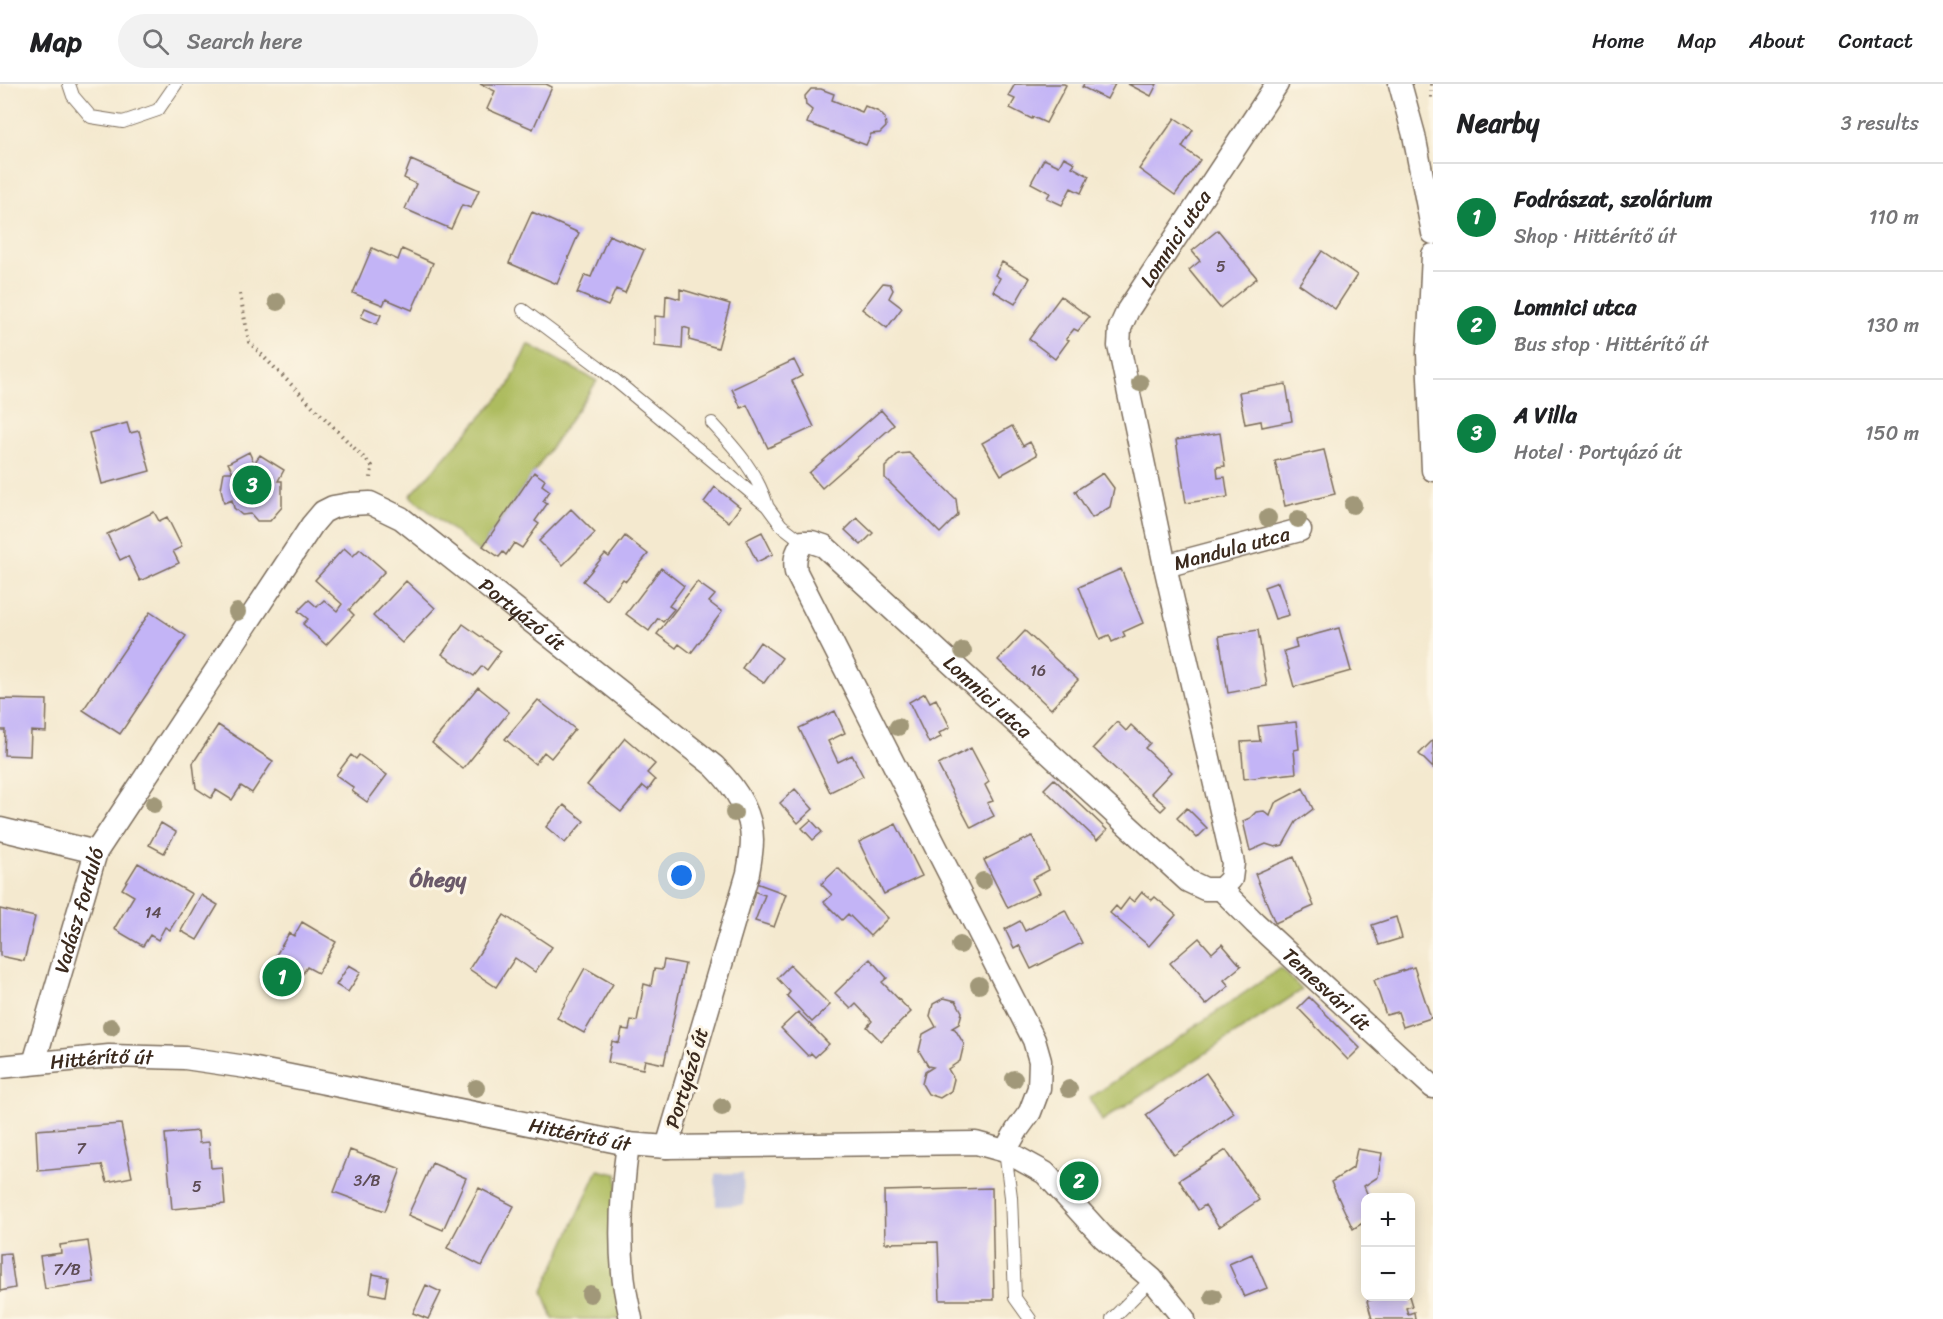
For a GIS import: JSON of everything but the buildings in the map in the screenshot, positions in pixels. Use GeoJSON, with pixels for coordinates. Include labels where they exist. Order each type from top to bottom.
{"type":"FeatureCollection","features":[{"type":"Feature","properties":{"kind":"street","name":"Lomnici utca"},"geometry":{"type":"LineString","coordinates":[[803,542],[824,546],[1188,881],[1205,889],[1221,889],[1231,879],[1233,864],[1165,566],[1119,346],[1120,328],[1128,310],[1277,84]]}},
{"type":"Feature","properties":{"kind":"street"},"geometry":{"type":"LineString","coordinates":[[1400,84],[1414,135],[1433,233]]}},
{"type":"Feature","properties":{"kind":"street"},"geometry":{"type":"LineString","coordinates":[[1433,255],[1428,354],[1433,470]]}},
{"type":"Feature","properties":{"kind":"street"},"geometry":{"type":"LineString","coordinates":[[96,852],[312,525],[323,512],[333,507],[370,503]]}},
{"type":"Feature","properties":{"kind":"street","name":"Portyázó út"},"geometry":{"type":"LineString","coordinates":[[370,503],[401,518],[714,766],[734,788],[744,806],[750,822],[752,840],[748,873],[667,1147]]}},
{"type":"Feature","properties":{"kind":"street","name":"Mandula utca"},"geometry":{"type":"LineString","coordinates":[[1165,566],[1300,530]]}},
{"type":"Feature","properties":{"kind":"street"},"geometry":{"type":"LineString","coordinates":[[803,542],[796,553],[794,563],[796,572],[1034,1040],[1040,1061],[1039,1088],[1030,1112],[1005,1152]]}},
{"type":"Feature","properties":{"kind":"street","name":"Vadász forduló"},"geometry":{"type":"LineString","coordinates":[[0,830],[96,852],[34,1063]]}},
{"type":"Feature","properties":{"kind":"street","name":"Temesvári út"},"geometry":{"type":"LineString","coordinates":[[1221,889],[1262,930],[1433,1087]]}},
{"type":"Feature","properties":{"kind":"street","name":"Hittérítő út"},"geometry":{"type":"LineString","coordinates":[[0,1068],[109,1056],[195,1059],[246,1066],[628,1144],[667,1147],[976,1143],[1005,1152],[1045,1173],[1104,1238],[1152,1279],[1184,1319]]}},
{"type":"Feature","properties":{"kind":"street"},"geometry":{"type":"LineString","coordinates":[[628,1144],[623,1182],[621,1232],[623,1276],[631,1319]]}},
{"type":"Feature","properties":{"kind":"lane"},"geometry":{"type":"LineString","coordinates":[[69,84],[73,96],[91,117],[123,122],[158,110],[176,84]]}},
{"type":"Feature","properties":{"kind":"lane"},"geometry":{"type":"LineString","coordinates":[[523,310],[598,366],[767,506],[781,525],[803,542]]}},
{"type":"Feature","properties":{"kind":"lane"},"geometry":{"type":"LineString","coordinates":[[712,423],[741,454],[761,488],[767,506]]}},
{"type":"Feature","properties":{"kind":"lane"},"geometry":{"type":"LineString","coordinates":[[1005,1152],[1011,1197],[1015,1298],[1030,1319]]}},
{"type":"Feature","properties":{"kind":"lane"},"geometry":{"type":"LineString","coordinates":[[1112,1319],[1152,1279]]}},
{"type":"Feature","properties":{"kind":"path"},"geometry":{"type":"LineString","coordinates":[[240,294],[249,342],[372,466],[370,503]]}},
{"type":"Feature","properties":{"kind":"shaded area"},"geometry":{"type":"Polygon","coordinates":[[[743,1173],[744,1205],[716,1206],[715,1174],[743,1173]]]}},
{"type":"Feature","properties":{"kind":"green space"},"geometry":{"type":"Polygon","coordinates":[[[528,344],[597,381],[479,552],[410,496],[509,386],[528,344]]]}},
{"type":"Feature","properties":{"kind":"green space"},"geometry":{"type":"Polygon","coordinates":[[[1281,968],[1302,990],[1102,1121],[1090,1098],[1281,968]]]}},
{"type":"Feature","properties":{"kind":"green space"},"geometry":{"type":"Polygon","coordinates":[[[598,1170],[617,1174],[624,1319],[553,1319],[543,1291],[598,1170]]]}},
{"type":"Feature","properties":{"kind":"place","name":"A Villa"},"geometry":{"type":"Point","coordinates":[252,485]}},
{"type":"Feature","properties":{"kind":"place","name":"Fodrászat, szolárium"},"geometry":{"type":"Point","coordinates":[282,977]}},
{"type":"Feature","properties":{"kind":"place","name":"Lomnici utca"},"geometry":{"type":"Point","coordinates":[1079,1181]}},
{"type":"Feature","properties":{"kind":"district","name":"Óhegy"},"geometry":{"type":"Point","coordinates":[438,880]}}]}
